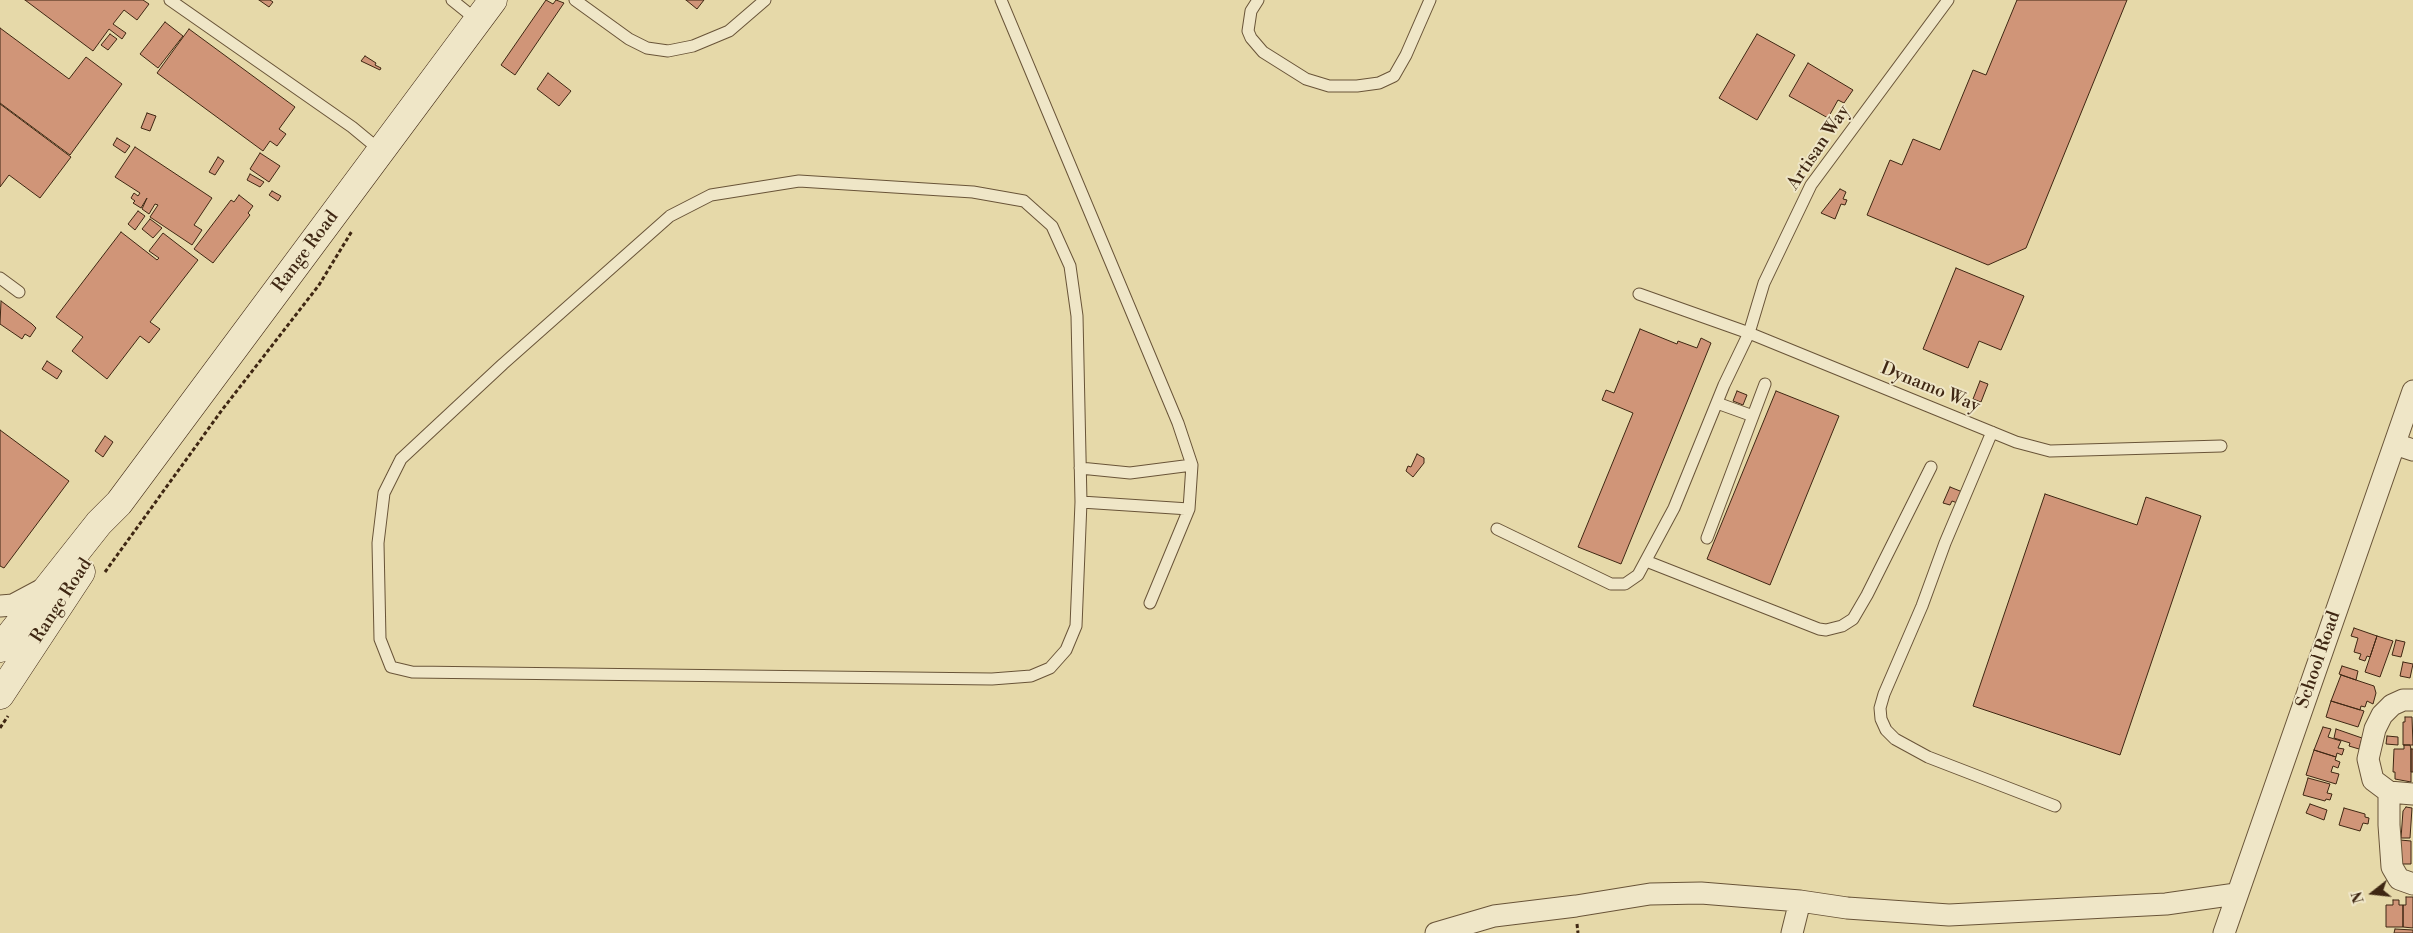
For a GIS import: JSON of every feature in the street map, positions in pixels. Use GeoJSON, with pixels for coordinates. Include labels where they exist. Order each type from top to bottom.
{"type":"FeatureCollection","features":[{"type":"Feature","properties":{"kind":"main road","name":"Range Road"},"geometry":{"type":"LineString","coordinates":[[0,648],[100,524],[119,504],[486,10]]}},
{"type":"Feature","properties":{"kind":"main road","name":"Range Road"},"geometry":{"type":"LineString","coordinates":[[5,704],[108,530],[119,504]]}},
{"type":"Feature","properties":{"kind":"street","name":"School Road"},"geometry":{"type":"LineString","coordinates":[[2225,931],[2236,894],[2404,447],[2413,391]]}},
{"type":"Feature","properties":{"kind":"street"},"geometry":{"type":"LineString","coordinates":[[0,606],[13,605],[23,601],[51,584]]}},
{"type":"Feature","properties":{"kind":"street"},"geometry":{"type":"LineString","coordinates":[[2413,700],[2403,700],[2386,709],[2375,729],[2368,759],[2373,780],[2390,792],[2413,794]]}},
{"type":"Feature","properties":{"kind":"street"},"geometry":{"type":"LineString","coordinates":[[2390,792],[2388,825],[2392,867],[2399,879],[2413,884]]}},
{"type":"Feature","properties":{"kind":"street"},"geometry":{"type":"LineString","coordinates":[[1436,933],[1494,916],[1576,906],[1650,894],[1701,893],[1847,908],[1949,915],[2166,904],[2236,894]]}},
{"type":"Feature","properties":{"kind":"street"},"geometry":{"type":"LineString","coordinates":[[1792,933],[1800,902]]}},
{"type":"Feature","properties":{"kind":"lane"},"geometry":{"type":"LineString","coordinates":[[170,0],[352,127],[381,151]]}},
{"type":"Feature","properties":{"kind":"lane"},"geometry":{"type":"LineString","coordinates":[[452,0],[486,10]]}},
{"type":"Feature","properties":{"kind":"lane"},"geometry":{"type":"LineString","coordinates":[[575,0],[629,39],[647,48],[668,51],[693,46],[729,31],[765,0]]}},
{"type":"Feature","properties":{"kind":"lane"},"geometry":{"type":"LineString","coordinates":[[1001,0],[1178,423],[1192,465],[1189,509],[1150,603]]}},
{"type":"Feature","properties":{"kind":"lane"},"geometry":{"type":"LineString","coordinates":[[1258,0],[1251,11],[1248,31],[1263,52],[1306,80],[1329,86],[1357,86],[1380,83],[1394,76],[1406,55],[1430,0]]}},
{"type":"Feature","properties":{"kind":"lane","name":"Artisan Way"},"geometry":{"type":"LineString","coordinates":[[1497,529],[1610,584],[1625,584],[1634,580],[1674,508],[1717,403],[1749,333],[1764,284],[1811,185],[1948,0]]}},
{"type":"Feature","properties":{"kind":"lane"},"geometry":{"type":"LineString","coordinates":[[799,181],[974,192],[1024,201],[1052,226],[1070,266],[1076,316],[1081,502],[1076,626],[1066,650],[1050,668],[1031,676],[992,679],[412,672],[391,667],[380,639],[378,543],[384,493],[401,459],[642,239],[670,216],[711,195],[799,181]]}},
{"type":"Feature","properties":{"kind":"lane"},"geometry":{"type":"LineString","coordinates":[[0,278],[19,292]]}},
{"type":"Feature","properties":{"kind":"lane","name":"Dynamo Way"},"geometry":{"type":"LineString","coordinates":[[1639,294],[1749,333],[2016,442],[2050,451],[2221,446]]}},
{"type":"Feature","properties":{"kind":"lane"},"geometry":{"type":"LineString","coordinates":[[1707,538],[1765,384]]}},
{"type":"Feature","properties":{"kind":"lane"},"geometry":{"type":"LineString","coordinates":[[1717,403],[1753,416]]}},
{"type":"Feature","properties":{"kind":"lane"},"geometry":{"type":"LineString","coordinates":[[1992,432],[1880,708],[1886,730],[1895,739],[1928,757],[2055,806]]}},
{"type":"Feature","properties":{"kind":"lane"},"geometry":{"type":"LineString","coordinates":[[1080,468],[1130,473],[1192,465]]}},
{"type":"Feature","properties":{"kind":"lane"},"geometry":{"type":"LineString","coordinates":[[1646,561],[1819,629],[1826,630],[1842,626],[1853,619],[1867,595],[1930,467]]}},
{"type":"Feature","properties":{"kind":"lane"},"geometry":{"type":"LineString","coordinates":[[1081,502],[1189,509]]}},
{"type":"Feature","properties":{"kind":"path"},"geometry":{"type":"LineString","coordinates":[[103,575],[222,410],[319,285],[354,229]]}},
{"type":"Feature","properties":{"kind":"path"},"geometry":{"type":"LineString","coordinates":[[0,728],[5,704]]}},
{"type":"Feature","properties":{"kind":"building"},"geometry":{"type":"Polygon","coordinates":[[[25,0],[143,0],[149,4],[137,20],[124,10],[113,24],[126,33],[122,39],[109,29],[93,51],[25,0]]]}},
{"type":"Feature","properties":{"kind":"building"},"geometry":{"type":"Polygon","coordinates":[[[259,0],[270,0],[273,2],[269,7],[259,0]]]}},
{"type":"Feature","properties":{"kind":"building"},"geometry":{"type":"Polygon","coordinates":[[[546,0],[553,4],[556,0],[564,3],[515,75],[501,65],[546,0]]]}},
{"type":"Feature","properties":{"kind":"building"},"geometry":{"type":"Polygon","coordinates":[[[686,0],[704,0],[697,9],[686,0]]]}},
{"type":"Feature","properties":{"kind":"building"},"geometry":{"type":"Polygon","coordinates":[[[2017,0],[2127,0],[2026,248],[1988,265],[1867,215],[1890,160],[1902,165],[1913,139],[1940,150],[1973,70],[1986,75],[2017,0]]]}},
{"type":"Feature","properties":{"kind":"building"},"geometry":{"type":"Polygon","coordinates":[[[165,22],[183,36],[158,68],[140,54],[165,22]]]}},
{"type":"Feature","properties":{"kind":"building"},"geometry":{"type":"Polygon","coordinates":[[[0,28],[69,79],[86,57],[122,84],[70,155],[0,103],[0,28]]]}},
{"type":"Feature","properties":{"kind":"building"},"geometry":{"type":"Polygon","coordinates":[[[189,29],[295,107],[279,129],[286,134],[277,146],[270,141],[263,151],[157,73],[189,29]]]}},
{"type":"Feature","properties":{"kind":"building"},"geometry":{"type":"Polygon","coordinates":[[[110,34],[117,39],[108,50],[101,45],[110,34]]]}},
{"type":"Feature","properties":{"kind":"building"},"geometry":{"type":"Polygon","coordinates":[[[1757,34],[1795,55],[1757,120],[1719,98],[1757,34]]]}},
{"type":"Feature","properties":{"kind":"building"},"geometry":{"type":"Polygon","coordinates":[[[365,56],[376,63],[375,65],[381,68],[380,70],[361,61],[365,56]]]}},
{"type":"Feature","properties":{"kind":"building"},"geometry":{"type":"Polygon","coordinates":[[[1808,63],[1853,90],[1844,103],[1838,100],[1828,118],[1789,96],[1808,63]]]}},
{"type":"Feature","properties":{"kind":"building"},"geometry":{"type":"Polygon","coordinates":[[[548,73],[571,91],[559,106],[537,89],[548,73]]]}},
{"type":"Feature","properties":{"kind":"building"},"geometry":{"type":"Polygon","coordinates":[[[0,104],[71,157],[40,198],[9,175],[0,187],[0,104]]]}},
{"type":"Feature","properties":{"kind":"building"},"geometry":{"type":"Polygon","coordinates":[[[147,113],[156,116],[150,131],[141,128],[147,113]]]}},
{"type":"Feature","properties":{"kind":"building"},"geometry":{"type":"Polygon","coordinates":[[[117,138],[130,146],[125,153],[113,145],[117,138]]]}},
{"type":"Feature","properties":{"kind":"building"},"geometry":{"type":"Polygon","coordinates":[[[135,147],[212,198],[194,225],[202,230],[192,245],[150,217],[158,205],[155,204],[149,214],[142,209],[147,198],[141,208],[133,203],[135,201],[131,198],[134,193],[138,196],[140,193],[115,177],[135,147]]]}},
{"type":"Feature","properties":{"kind":"building"},"geometry":{"type":"Polygon","coordinates":[[[260,153],[280,166],[269,182],[250,169],[260,153]]]}},
{"type":"Feature","properties":{"kind":"building"},"geometry":{"type":"Polygon","coordinates":[[[218,157],[224,161],[215,175],[209,172],[218,157]]]}},
{"type":"Feature","properties":{"kind":"building"},"geometry":{"type":"Polygon","coordinates":[[[250,174],[264,182],[260,187],[247,180],[250,174]]]}},
{"type":"Feature","properties":{"kind":"building"},"geometry":{"type":"Polygon","coordinates":[[[1840,189],[1846,192],[1843,199],[1847,200],[1845,205],[1841,204],[1835,219],[1821,213],[1840,189]]]}},
{"type":"Feature","properties":{"kind":"building"},"geometry":{"type":"Polygon","coordinates":[[[272,191],[281,196],[278,201],[269,195],[272,191]]]}},
{"type":"Feature","properties":{"kind":"building"},"geometry":{"type":"Polygon","coordinates":[[[239,195],[253,206],[248,213],[250,215],[213,263],[194,249],[231,200],[234,202],[239,195]]]}},
{"type":"Feature","properties":{"kind":"building"},"geometry":{"type":"Polygon","coordinates":[[[138,211],[145,216],[135,230],[128,224],[138,211]]]}},
{"type":"Feature","properties":{"kind":"building"},"geometry":{"type":"Polygon","coordinates":[[[150,219],[162,228],[153,238],[142,229],[150,219]]]}},
{"type":"Feature","properties":{"kind":"building"},"geometry":{"type":"Polygon","coordinates":[[[121,232],[157,260],[159,258],[149,251],[163,233],[198,260],[150,322],[160,329],[149,343],[140,336],[107,379],[72,351],[83,337],[56,317],[121,232]]]}},
{"type":"Feature","properties":{"kind":"building"},"geometry":{"type":"Polygon","coordinates":[[[1956,268],[2024,296],[2001,350],[1979,341],[1968,368],[1923,349],[1956,268]]]}},
{"type":"Feature","properties":{"kind":"building"},"geometry":{"type":"Polygon","coordinates":[[[1,301],[36,328],[30,337],[25,334],[22,339],[0,324],[1,301]]]}},
{"type":"Feature","properties":{"kind":"building"},"geometry":{"type":"Polygon","coordinates":[[[1640,329],[1677,344],[1678,341],[1697,348],[1701,338],[1711,343],[1621,564],[1578,547],[1633,413],[1602,400],[1606,390],[1614,393],[1640,329]]]}},
{"type":"Feature","properties":{"kind":"building"},"geometry":{"type":"Polygon","coordinates":[[[47,361],[62,371],[57,379],[42,369],[47,361]]]}},
{"type":"Feature","properties":{"kind":"building"},"geometry":{"type":"Polygon","coordinates":[[[1980,381],[1988,384],[1981,402],[1973,399],[1980,381]]]}},
{"type":"Feature","properties":{"kind":"building"},"geometry":{"type":"Polygon","coordinates":[[[1737,391],[1747,395],[1743,405],[1733,401],[1737,391]]]}},
{"type":"Feature","properties":{"kind":"building"},"geometry":{"type":"Polygon","coordinates":[[[1776,391],[1839,416],[1770,585],[1707,559],[1776,391]]]}},
{"type":"Feature","properties":{"kind":"building"},"geometry":{"type":"Polygon","coordinates":[[[0,430],[69,481],[4,568],[0,566],[0,430]]]}},
{"type":"Feature","properties":{"kind":"building"},"geometry":{"type":"Polygon","coordinates":[[[105,436],[113,442],[103,457],[95,451],[105,436]]]}},
{"type":"Feature","properties":{"kind":"building"},"geometry":{"type":"Polygon","coordinates":[[[1417,454],[1424,458],[1424,463],[1413,477],[1406,471],[1408,466],[1411,467],[1417,454]]]}},
{"type":"Feature","properties":{"kind":"building"},"geometry":{"type":"Polygon","coordinates":[[[1950,487],[1965,493],[1960,504],[1952,501],[1950,505],[1943,503],[1950,487]]]}},
{"type":"Feature","properties":{"kind":"building"},"geometry":{"type":"Polygon","coordinates":[[[2045,494],[2137,525],[2146,497],[2201,516],[2120,755],[1973,706],[2045,494]]]}},
{"type":"Feature","properties":{"kind":"building"},"geometry":{"type":"Polygon","coordinates":[[[2354,628],[2377,636],[2370,657],[2367,656],[2365,661],[2359,659],[2361,654],[2354,652],[2358,638],[2351,636],[2354,628]]]}},
{"type":"Feature","properties":{"kind":"building"},"geometry":{"type":"Polygon","coordinates":[[[2377,636],[2393,641],[2380,677],[2365,672],[2377,636]]]}},
{"type":"Feature","properties":{"kind":"building"},"geometry":{"type":"Polygon","coordinates":[[[2396,640],[2405,642],[2401,657],[2392,655],[2396,640]]]}},
{"type":"Feature","properties":{"kind":"building"},"geometry":{"type":"Polygon","coordinates":[[[2403,662],[2413,664],[2410,678],[2400,676],[2403,662]]]}},
{"type":"Feature","properties":{"kind":"building"},"geometry":{"type":"Polygon","coordinates":[[[2342,666],[2358,671],[2356,680],[2339,674],[2342,666]]]}},
{"type":"Feature","properties":{"kind":"building"},"geometry":{"type":"Polygon","coordinates":[[[2341,675],[2374,686],[2376,693],[2373,704],[2367,701],[2365,707],[2361,706],[2360,710],[2331,701],[2341,675]]]}},
{"type":"Feature","properties":{"kind":"building"},"geometry":{"type":"Polygon","coordinates":[[[2331,701],[2364,711],[2358,727],[2326,717],[2331,701]]]}},
{"type":"Feature","properties":{"kind":"building"},"geometry":{"type":"Polygon","coordinates":[[[2405,717],[2412,717],[2413,745],[2403,745],[2403,722],[2405,722],[2405,717]]]}},
{"type":"Feature","properties":{"kind":"building"},"geometry":{"type":"Polygon","coordinates":[[[2323,727],[2331,729],[2328,737],[2341,741],[2338,748],[2344,749],[2342,755],[2337,753],[2336,757],[2314,750],[2323,727]]]}},
{"type":"Feature","properties":{"kind":"building"},"geometry":{"type":"Polygon","coordinates":[[[2336,729],[2362,738],[2359,749],[2349,746],[2350,743],[2334,738],[2336,729]]]}},
{"type":"Feature","properties":{"kind":"building"},"geometry":{"type":"Polygon","coordinates":[[[2387,736],[2398,737],[2398,745],[2386,744],[2387,736]]]}},
{"type":"Feature","properties":{"kind":"building"},"geometry":{"type":"Polygon","coordinates":[[[2404,745],[2410,745],[2411,749],[2411,782],[2395,779],[2395,772],[2393,772],[2394,749],[2404,749],[2404,745]]]}},
{"type":"Feature","properties":{"kind":"building"},"geometry":{"type":"Polygon","coordinates":[[[2411,749],[2413,749],[2413,772],[2411,772],[2411,749]]]}},
{"type":"Feature","properties":{"kind":"building"},"geometry":{"type":"Polygon","coordinates":[[[2314,750],[2336,757],[2335,760],[2340,762],[2338,768],[2333,766],[2331,772],[2339,774],[2336,784],[2306,775],[2314,750]]]}},
{"type":"Feature","properties":{"kind":"building"},"geometry":{"type":"Polygon","coordinates":[[[2308,778],[2330,784],[2327,793],[2332,794],[2330,800],[2326,799],[2325,801],[2303,795],[2308,778]]]}},
{"type":"Feature","properties":{"kind":"building"},"geometry":{"type":"Polygon","coordinates":[[[2310,804],[2327,810],[2324,820],[2306,813],[2310,804]]]}},
{"type":"Feature","properties":{"kind":"building"},"geometry":{"type":"Polygon","coordinates":[[[2406,807],[2412,808],[2410,838],[2401,838],[2403,811],[2406,807]]]}},
{"type":"Feature","properties":{"kind":"building"},"geometry":{"type":"Polygon","coordinates":[[[2344,808],[2365,814],[2365,817],[2369,818],[2368,824],[2363,823],[2360,831],[2339,825],[2344,808]]]}},
{"type":"Feature","properties":{"kind":"building"},"geometry":{"type":"Polygon","coordinates":[[[2400,840],[2411,841],[2411,864],[2399,864],[2400,840]]]}},
{"type":"Feature","properties":{"kind":"building"},"geometry":{"type":"Polygon","coordinates":[[[2406,897],[2413,897],[2413,928],[2403,927],[2403,905],[2406,905],[2406,897]]]}},
{"type":"Feature","properties":{"kind":"building"},"geometry":{"type":"Polygon","coordinates":[[[2393,900],[2399,900],[2399,905],[2403,905],[2403,927],[2386,927],[2386,905],[2393,905],[2393,900]]]}},
{"type":"Feature","properties":{"kind":"building"},"geometry":{"type":"Polygon","coordinates":[[[2395,929],[2413,930],[2413,933],[2394,933],[2395,929]]]}}]}
